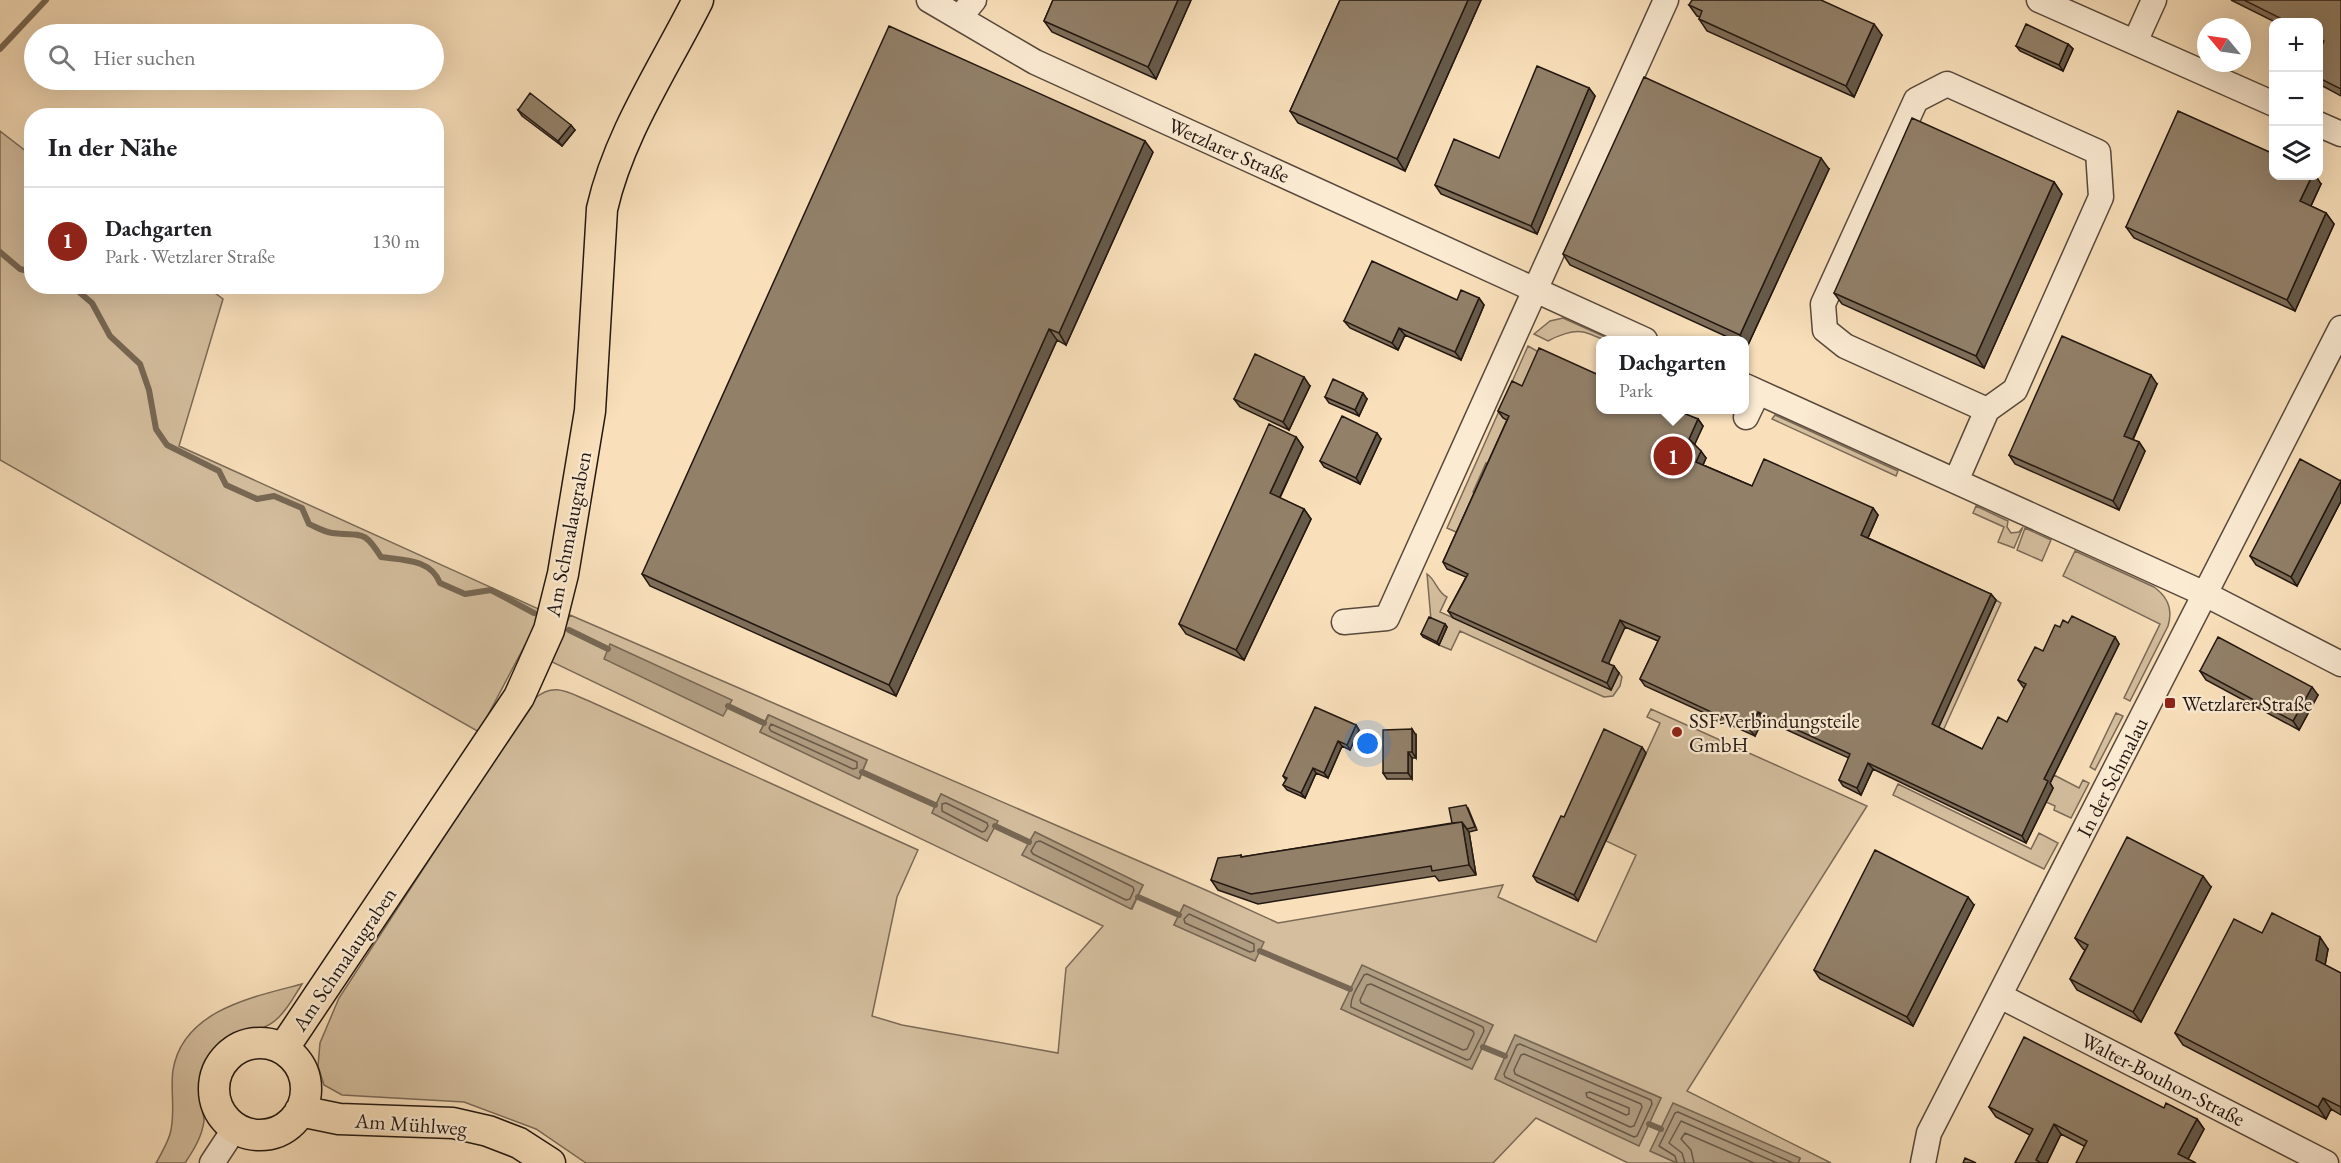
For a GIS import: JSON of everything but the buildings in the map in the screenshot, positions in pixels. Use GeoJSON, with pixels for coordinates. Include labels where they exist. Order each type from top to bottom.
{"type":"FeatureCollection","features":[{"type":"Feature","properties":{"kind":"main road","name":"Am Schmalaugraben"},"geometry":{"type":"LineString","coordinates":[[283,1049],[519,698],[549,630],[564,574],[590,411],[602,209],[608,182],[624,143],[698,0]]}},
{"type":"Feature","properties":{"kind":"main road"},"geometry":{"type":"LineString","coordinates":[[252,1043],[268,1044],[283,1049],[294,1058],[304,1077],[305,1098],[300,1111],[283,1129],[271,1134],[247,1134],[223,1118],[216,1104],[213,1088],[216,1072],[225,1059],[237,1049],[252,1043]]}},
{"type":"Feature","properties":{"kind":"main road","name":"Am Mühlweg"},"geometry":{"type":"LineString","coordinates":[[300,1111],[339,1119],[453,1123],[488,1131],[519,1143],[550,1163]]}},
{"type":"Feature","properties":{"kind":"street","name":"Wetzlarer Straße"},"geometry":{"type":"LineString","coordinates":[[929,0],[967,8],[1035,62],[1636,336]]}},
{"type":"Feature","properties":{"kind":"street"},"geometry":{"type":"LineString","coordinates":[[1344,622],[1387,618],[1666,0]]}},
{"type":"Feature","properties":{"kind":"street"},"geometry":{"type":"LineString","coordinates":[[2039,0],[2269,102]]}},
{"type":"Feature","properties":{"kind":"street"},"geometry":{"type":"LineString","coordinates":[[2135,42],[2154,0]]}},
{"type":"Feature","properties":{"kind":"street"},"geometry":{"type":"LineString","coordinates":[[1956,481],[1987,410],[2015,390],[2101,197],[2098,152],[1947,84],[1917,100],[1823,304],[1825,330],[1845,346],[1987,410]]}},
{"type":"Feature","properties":{"kind":"street"},"geometry":{"type":"LineString","coordinates":[[2323,126],[2341,134]]}},
{"type":"Feature","properties":{"kind":"street","name":"In der Schmalau"},"geometry":{"type":"LineString","coordinates":[[1923,1163],[1929,1132],[2341,328]]}},
{"type":"Feature","properties":{"kind":"street"},"geometry":{"type":"LineString","coordinates":[[1751,389],[2205,594],[2341,664]]}},
{"type":"Feature","properties":{"kind":"street"},"geometry":{"type":"LineString","coordinates":[[1742,423],[1744,414]]}},
{"type":"Feature","properties":{"kind":"street","name":"Walter-Bouhon-Straße"},"geometry":{"type":"LineString","coordinates":[[2000,996],[2326,1163]]}},
{"type":"Feature","properties":{"kind":"street"},"geometry":{"type":"LineString","coordinates":[[212,1163],[235,1128]]}},
{"type":"Feature","properties":{"kind":"shaded area"},"geometry":{"type":"Polygon","coordinates":[[[0,131],[24,150],[24,294],[216,294],[223,299],[179,446],[543,611],[479,732],[0,460],[0,131]]]}},
{"type":"Feature","properties":{"kind":"shaded area"},"geometry":{"type":"Polygon","coordinates":[[[1563,318],[1603,336],[1574,332],[1548,341],[1534,334],[1550,321],[1563,318]]]}},
{"type":"Feature","properties":{"kind":"shaded area"},"geometry":{"type":"Polygon","coordinates":[[[1528,346],[1544,355],[1494,466],[1486,463],[1473,492],[1480,495],[1463,535],[1447,528],[1528,346]]]}},
{"type":"Feature","properties":{"kind":"shaded area"},"geometry":{"type":"Polygon","coordinates":[[[1775,415],[1898,471],[1896,476],[1772,419],[1775,415]]]}},
{"type":"Feature","properties":{"kind":"shaded area"},"geometry":{"type":"Polygon","coordinates":[[[1976,506],[2008,521],[2007,527],[2011,533],[2019,532],[2023,527],[2014,548],[1998,542],[2004,527],[1973,513],[1976,506]]]}},
{"type":"Feature","properties":{"kind":"shaded area"},"geometry":{"type":"Polygon","coordinates":[[[2025,528],[2051,540],[2042,561],[2017,550],[2025,528]]]}},
{"type":"Feature","properties":{"kind":"shaded area"},"geometry":{"type":"Polygon","coordinates":[[[2075,551],[2154,587],[2163,595],[2168,604],[2170,615],[2168,626],[2130,701],[2124,698],[2160,624],[2063,576],[2075,551]]]}},
{"type":"Feature","properties":{"kind":"shaded area"},"geometry":{"type":"Polygon","coordinates":[[[1427,574],[1447,597],[1440,612],[1611,689],[1619,673],[1622,677],[1620,686],[1613,696],[1604,697],[1460,631],[1451,650],[1439,645],[1447,627],[1431,620],[1427,574]]]}},
{"type":"Feature","properties":{"kind":"shaded area"},"geometry":{"type":"Polygon","coordinates":[[[1996,600],[2001,603],[1942,733],[1937,731],[1996,600]]]}},
{"type":"Feature","properties":{"kind":"shaded area"},"geometry":{"type":"Polygon","coordinates":[[[570,615],[1278,923],[1503,885],[1498,897],[1596,942],[1636,855],[1606,841],[1660,723],[1647,717],[1651,709],[1867,806],[1687,1091],[1831,1163],[1798,1163],[1800,1159],[1650,1151],[1677,1163],[1628,1163],[1536,1118],[1493,1163],[586,1163],[536,1129],[464,1102],[342,1095],[324,1085],[318,1066],[320,1043],[339,998],[534,699],[554,690],[561,690],[589,701],[918,850],[897,897],[872,1016],[902,1025],[1058,1053],[1066,968],[1103,926],[550,661],[570,615]],[[768,715],[760,732],[860,778],[867,760],[768,715]],[[941,794],[932,813],[987,841],[997,821],[941,794]],[[1035,832],[1022,855],[1132,909],[1143,885],[1035,832]],[[1184,905],[1174,925],[1256,961],[1184,905]],[[1362,966],[1341,1009],[1472,1069],[1493,1025],[1362,966]],[[1515,1035],[1495,1079],[1639,1145],[1661,1098],[1515,1035]]]}},
{"type":"Feature","properties":{"kind":"shaded area"},"geometry":{"type":"Polygon","coordinates":[[[2116,713],[2123,716],[2095,770],[2090,767],[2116,713]]]}},
{"type":"Feature","properties":{"kind":"shaded area"},"geometry":{"type":"Polygon","coordinates":[[[2054,775],[2079,788],[2083,780],[2089,783],[2071,818],[2054,810],[2055,806],[2046,802],[2053,788],[2049,786],[2054,775]]]}},
{"type":"Feature","properties":{"kind":"shaded area"},"geometry":{"type":"Polygon","coordinates":[[[1898,784],[2031,849],[2039,833],[2058,843],[2044,869],[1893,795],[1898,784]]]}},
{"type":"Feature","properties":{"kind":"shaded area"},"geometry":{"type":"Polygon","coordinates":[[[302,984],[278,1018],[261,1028],[226,1040],[211,1054],[205,1066],[201,1084],[204,1121],[197,1144],[185,1163],[156,1163],[172,1126],[173,1070],[179,1050],[190,1033],[223,1009],[263,994],[302,984]]]}},
{"type":"Feature","properties":{"kind":"water"},"geometry":{"type":"Polygon","coordinates":[[[610,644],[732,700],[723,716],[604,659],[610,644]]]}},
{"type":"Feature","properties":{"kind":"water"},"geometry":{"type":"Polygon","coordinates":[[[769,715],[867,760],[859,779],[760,732],[769,715]]]}},
{"type":"Feature","properties":{"kind":"water"},"geometry":{"type":"Polygon","coordinates":[[[941,794],[998,821],[987,841],[932,813],[941,794]]]}},
{"type":"Feature","properties":{"kind":"water"},"geometry":{"type":"Polygon","coordinates":[[[1035,832],[1143,885],[1131,909],[1022,855],[1035,832]]]}},
{"type":"Feature","properties":{"kind":"water"},"geometry":{"type":"Polygon","coordinates":[[[1184,905],[1264,942],[1255,961],[1174,925],[1184,905]]]}},
{"type":"Feature","properties":{"kind":"water"},"geometry":{"type":"Polygon","coordinates":[[[1362,965],[1493,1025],[1472,1069],[1341,1009],[1362,965]]]}},
{"type":"Feature","properties":{"kind":"water"},"geometry":{"type":"Polygon","coordinates":[[[1515,1035],[1661,1098],[1639,1146],[1495,1079],[1515,1035]]]}},
{"type":"Feature","properties":{"kind":"water"},"geometry":{"type":"Polygon","coordinates":[[[1673,1103],[1800,1158],[1798,1163],[1677,1163],[1650,1151],[1673,1103]]]}},
{"type":"Feature","properties":{"kind":"waterway"},"geometry":{"type":"LineString","coordinates":[[0,49],[46,0]]}},
{"type":"Feature","properties":{"kind":"waterway"},"geometry":{"type":"LineString","coordinates":[[0,252],[24,270]]}},
{"type":"Feature","properties":{"kind":"waterway"},"geometry":{"type":"LineString","coordinates":[[81,294],[92,303],[110,336],[140,364],[149,390],[156,429],[167,445],[219,471],[226,485],[257,499],[274,496],[302,508],[309,524],[326,532],[361,536],[370,542],[381,557],[415,562],[430,569],[440,583],[465,594],[491,590],[534,613]]}},
{"type":"Feature","properties":{"kind":"waterway"},"geometry":{"type":"LineString","coordinates":[[569,630],[608,649]]}},
{"type":"Feature","properties":{"kind":"waterway"},"geometry":{"type":"LineString","coordinates":[[728,706],[764,723]]}},
{"type":"Feature","properties":{"kind":"waterway"},"geometry":{"type":"LineString","coordinates":[[862,772],[935,805]]}},
{"type":"Feature","properties":{"kind":"waterway"},"geometry":{"type":"LineString","coordinates":[[995,826],[1029,842]]}},
{"type":"Feature","properties":{"kind":"waterway"},"geometry":{"type":"LineString","coordinates":[[1138,897],[1179,915]]}},
{"type":"Feature","properties":{"kind":"waterway"},"geometry":{"type":"LineString","coordinates":[[1260,951],[1350,989]]}},
{"type":"Feature","properties":{"kind":"waterway"},"geometry":{"type":"LineString","coordinates":[[1483,1047],[1505,1056]]}},
{"type":"Feature","properties":{"kind":"waterway"},"geometry":{"type":"LineString","coordinates":[[1649,1124],[1661,1129]]}},
{"type":"Feature","properties":{"kind":"place","name":"Dachgarten"},"geometry":{"type":"Point","coordinates":[1673,456]}},
{"type":"Feature","properties":{"kind":"place","name":"Wetzlarer Straße"},"geometry":{"type":"Point","coordinates":[2170,703]}},
{"type":"Feature","properties":{"kind":"place","name":"SSF-Verbindungsteile GmbH"},"geometry":{"type":"Point","coordinates":[1677,732]}}]}
